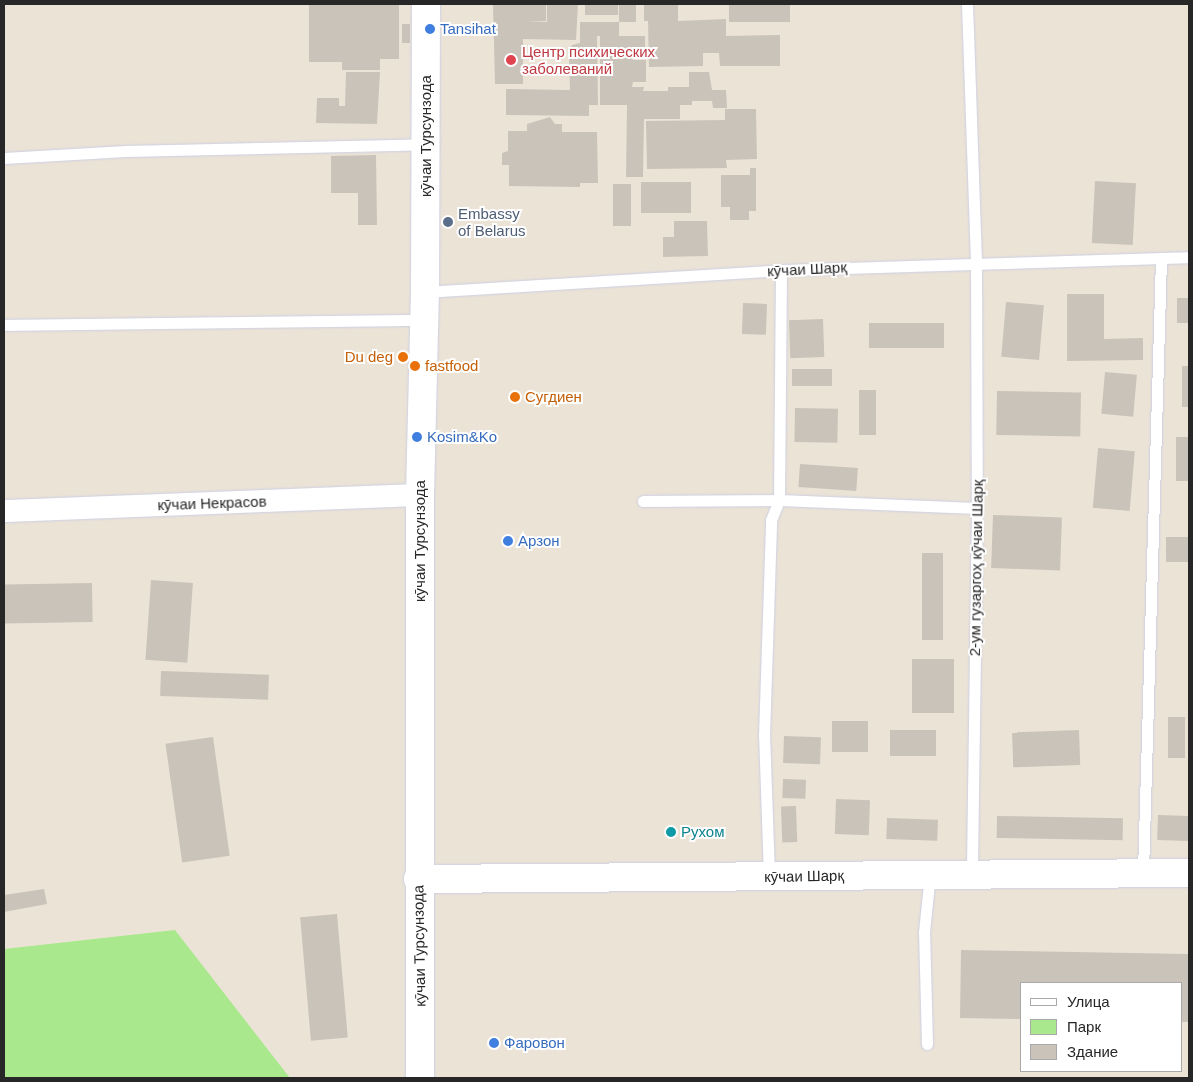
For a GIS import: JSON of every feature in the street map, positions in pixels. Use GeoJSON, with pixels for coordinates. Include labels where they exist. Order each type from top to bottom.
{"type":"FeatureCollection","features":[{"type":"Feature","properties":{"kind":"main road","name":"кӯчаи Турсунзода"},"geometry":{"type":"LineString","coordinates":[[420,1078],[418,879],[420,495],[425,292],[426,4]]}},
{"type":"Feature","properties":{"kind":"main road","name":"кӯчаи Шарқ"},"geometry":{"type":"LineString","coordinates":[[418,879],[1189,873]]}},
{"type":"Feature","properties":{"kind":"street","name":"кӯчаи Некрасов"},"geometry":{"type":"LineString","coordinates":[[4,511],[420,495]]}},
{"type":"Feature","properties":{"kind":"lane","name":"2-ум гузаргоҳ кӯчаи Шарқ"},"geometry":{"type":"LineString","coordinates":[[967,4],[976,262],[977,508],[972,875]]}},
{"type":"Feature","properties":{"kind":"lane"},"geometry":{"type":"LineString","coordinates":[[4,158],[126,151],[426,144]]}},
{"type":"Feature","properties":{"kind":"lane","name":"кӯчаи Шарқ"},"geometry":{"type":"LineString","coordinates":[[425,292],[782,270],[976,262],[1189,257]]}},
{"type":"Feature","properties":{"kind":"lane"},"geometry":{"type":"LineString","coordinates":[[1143,872],[1161,259]]}},
{"type":"Feature","properties":{"kind":"lane"},"geometry":{"type":"LineString","coordinates":[[768,876],[764,727],[771,520],[779,500],[782,270]]}},
{"type":"Feature","properties":{"kind":"lane"},"geometry":{"type":"LineString","coordinates":[[4,325],[424,320]]}},
{"type":"Feature","properties":{"kind":"lane"},"geometry":{"type":"LineString","coordinates":[[644,501],[779,500],[977,508]]}},
{"type":"Feature","properties":{"kind":"lane"},"geometry":{"type":"LineString","coordinates":[[926,1044],[924,932],[930,874]]}},
{"type":"Feature","properties":{"kind":"green space"},"geometry":{"type":"Polygon","coordinates":[[[175,930],[290,1078],[4,1078],[4,949],[175,930]]]}},
{"type":"Feature","properties":{"kind":"building"},"geometry":{"type":"Polygon","coordinates":[[[309,4],[399,4],[399,59],[380,59],[380,70],[342,70],[342,62],[309,62],[309,4]]]}},
{"type":"Feature","properties":{"kind":"building"},"geometry":{"type":"Polygon","coordinates":[[[493,4],[546,4],[546,21],[527,22],[547,22],[547,4],[578,4],[576,40],[523,39],[523,84],[495,84],[493,4]]]}},
{"type":"Feature","properties":{"kind":"building"},"geometry":{"type":"Polygon","coordinates":[[[585,4],[618,4],[618,15],[585,15],[585,4]]]}},
{"type":"Feature","properties":{"kind":"building"},"geometry":{"type":"Polygon","coordinates":[[[619,4],[636,4],[636,22],[619,22],[619,4]]]}},
{"type":"Feature","properties":{"kind":"building"},"geometry":{"type":"Polygon","coordinates":[[[644,4],[678,4],[678,21],[726,19],[726,36],[780,35],[780,66],[720,66],[719,53],[703,53],[703,66],[649,67],[648,21],[644,21],[644,4]]]}},
{"type":"Feature","properties":{"kind":"building"},"geometry":{"type":"Polygon","coordinates":[[[729,4],[790,4],[790,22],[729,22],[729,4]]]}},
{"type":"Feature","properties":{"kind":"building"},"geometry":{"type":"Polygon","coordinates":[[[580,22],[619,22],[619,36],[645,36],[645,54],[633,54],[633,60],[646,60],[646,82],[633,82],[632,87],[644,87],[643,91],[668,91],[668,87],[689,87],[689,72],[709,72],[712,90],[726,90],[727,108],[713,108],[712,101],[692,101],[692,105],[680,105],[680,119],[644,119],[643,177],[626,177],[627,105],[600,105],[600,36],[597,36],[598,105],[589,105],[589,116],[506,115],[506,89],[570,90],[569,55],[572,45],[580,43],[580,22]]]}},
{"type":"Feature","properties":{"kind":"building"},"geometry":{"type":"Polygon","coordinates":[[[402,24],[410,24],[410,43],[402,43],[402,24]]]}},
{"type":"Feature","properties":{"kind":"building"},"geometry":{"type":"Polygon","coordinates":[[[346,72],[380,72],[377,124],[316,123],[317,98],[339,98],[339,106],[345,106],[346,72]]]}},
{"type":"Feature","properties":{"kind":"building"},"geometry":{"type":"Polygon","coordinates":[[[725,109],[756,109],[757,159],[726,160],[727,168],[647,169],[646,121],[725,120],[725,109]]]}},
{"type":"Feature","properties":{"kind":"building"},"geometry":{"type":"Polygon","coordinates":[[[550,117],[555,124],[562,124],[562,132],[597,132],[598,183],[580,183],[580,187],[509,186],[509,165],[502,165],[502,153],[508,151],[508,131],[527,131],[527,124],[550,117]]]}},
{"type":"Feature","properties":{"kind":"building"},"geometry":{"type":"Polygon","coordinates":[[[376,155],[377,225],[358,225],[358,193],[331,193],[331,156],[376,155]]]}},
{"type":"Feature","properties":{"kind":"building"},"geometry":{"type":"Polygon","coordinates":[[[750,168],[756,168],[756,211],[749,211],[749,220],[730,220],[730,207],[721,207],[721,175],[750,175],[750,168]]]}},
{"type":"Feature","properties":{"kind":"building"},"geometry":{"type":"Polygon","coordinates":[[[1095,181],[1136,183],[1133,245],[1092,243],[1095,181]]]}},
{"type":"Feature","properties":{"kind":"building"},"geometry":{"type":"Polygon","coordinates":[[[641,182],[691,182],[691,213],[641,213],[641,182]]]}},
{"type":"Feature","properties":{"kind":"building"},"geometry":{"type":"Polygon","coordinates":[[[613,184],[631,184],[631,226],[613,226],[613,184]]]}},
{"type":"Feature","properties":{"kind":"building"},"geometry":{"type":"Polygon","coordinates":[[[674,221],[707,221],[708,256],[663,257],[663,237],[674,237],[674,221]]]}},
{"type":"Feature","properties":{"kind":"building"},"geometry":{"type":"Polygon","coordinates":[[[1067,294],[1104,294],[1104,339],[1143,338],[1143,360],[1067,361],[1067,294]]]}},
{"type":"Feature","properties":{"kind":"building"},"geometry":{"type":"Polygon","coordinates":[[[1177,298],[1189,298],[1189,323],[1177,323],[1177,298]]]}},
{"type":"Feature","properties":{"kind":"building"},"geometry":{"type":"Polygon","coordinates":[[[1006,302],[1044,305],[1039,360],[1001,357],[1006,302]]]}},
{"type":"Feature","properties":{"kind":"building"},"geometry":{"type":"Polygon","coordinates":[[[743,303],[767,304],[766,335],[742,334],[743,303]]]}},
{"type":"Feature","properties":{"kind":"building"},"geometry":{"type":"Polygon","coordinates":[[[823,319],[824,357],[790,358],[789,320],[823,319]]]}},
{"type":"Feature","properties":{"kind":"building"},"geometry":{"type":"Polygon","coordinates":[[[869,323],[944,323],[944,348],[869,348],[869,323]]]}},
{"type":"Feature","properties":{"kind":"building"},"geometry":{"type":"Polygon","coordinates":[[[1182,366],[1189,366],[1189,407],[1182,407],[1182,366]]]}},
{"type":"Feature","properties":{"kind":"building"},"geometry":{"type":"Polygon","coordinates":[[[792,369],[832,369],[832,386],[792,386],[792,369]]]}},
{"type":"Feature","properties":{"kind":"building"},"geometry":{"type":"Polygon","coordinates":[[[1105,372],[1137,375],[1133,417],[1101,414],[1105,372]]]}},
{"type":"Feature","properties":{"kind":"building"},"geometry":{"type":"Polygon","coordinates":[[[859,390],[876,390],[876,435],[859,435],[859,390]]]}},
{"type":"Feature","properties":{"kind":"building"},"geometry":{"type":"Polygon","coordinates":[[[997,391],[1081,392],[1080,436],[996,435],[997,391]]]}},
{"type":"Feature","properties":{"kind":"building"},"geometry":{"type":"Polygon","coordinates":[[[795,408],[838,409],[837,443],[794,442],[795,408]]]}},
{"type":"Feature","properties":{"kind":"building"},"geometry":{"type":"Polygon","coordinates":[[[1176,437],[1189,437],[1189,481],[1176,481],[1176,437]]]}},
{"type":"Feature","properties":{"kind":"building"},"geometry":{"type":"Polygon","coordinates":[[[1098,448],[1135,451],[1130,511],[1093,508],[1098,448]]]}},
{"type":"Feature","properties":{"kind":"building"},"geometry":{"type":"Polygon","coordinates":[[[800,464],[858,468],[856,491],[798,487],[800,464]]]}},
{"type":"Feature","properties":{"kind":"building"},"geometry":{"type":"Polygon","coordinates":[[[993,515],[1062,517],[1060,570],[991,568],[993,515]]]}},
{"type":"Feature","properties":{"kind":"building"},"geometry":{"type":"Polygon","coordinates":[[[1166,537],[1189,537],[1189,562],[1166,562],[1166,537]]]}},
{"type":"Feature","properties":{"kind":"building"},"geometry":{"type":"Polygon","coordinates":[[[922,553],[943,553],[943,640],[922,640],[922,553]]]}},
{"type":"Feature","properties":{"kind":"building"},"geometry":{"type":"Polygon","coordinates":[[[151,580],[193,583],[187,663],[145,660],[151,580]]]}},
{"type":"Feature","properties":{"kind":"building"},"geometry":{"type":"Polygon","coordinates":[[[92,583],[93,622],[5,624],[4,585],[92,583]]]}},
{"type":"Feature","properties":{"kind":"building"},"geometry":{"type":"Polygon","coordinates":[[[912,659],[954,659],[954,713],[912,713],[912,659]]]}},
{"type":"Feature","properties":{"kind":"building"},"geometry":{"type":"Polygon","coordinates":[[[161,671],[269,675],[268,700],[160,696],[161,671]]]}},
{"type":"Feature","properties":{"kind":"building"},"geometry":{"type":"Polygon","coordinates":[[[1168,717],[1185,717],[1185,758],[1168,758],[1168,717]]]}},
{"type":"Feature","properties":{"kind":"building"},"geometry":{"type":"Polygon","coordinates":[[[832,721],[868,721],[868,752],[832,752],[832,721]]]}},
{"type":"Feature","properties":{"kind":"building"},"geometry":{"type":"Polygon","coordinates":[[[890,730],[936,730],[936,756],[890,756],[890,730]]]}},
{"type":"Feature","properties":{"kind":"building"},"geometry":{"type":"Polygon","coordinates":[[[1079,730],[1080,765],[1013,767],[1012,732],[1079,730]]]}},
{"type":"Feature","properties":{"kind":"building"},"geometry":{"type":"Polygon","coordinates":[[[784,736],[821,737],[820,764],[783,763],[784,736]]]}},
{"type":"Feature","properties":{"kind":"building"},"geometry":{"type":"Polygon","coordinates":[[[213,737],[230,856],[182,863],[165,744],[213,737]]]}},
{"type":"Feature","properties":{"kind":"building"},"geometry":{"type":"Polygon","coordinates":[[[783,779],[806,780],[805,799],[782,798],[783,779]]]}},
{"type":"Feature","properties":{"kind":"building"},"geometry":{"type":"Polygon","coordinates":[[[836,799],[870,800],[869,835],[835,834],[836,799]]]}},
{"type":"Feature","properties":{"kind":"building"},"geometry":{"type":"Polygon","coordinates":[[[796,806],[797,842],[782,843],[781,807],[796,806]]]}},
{"type":"Feature","properties":{"kind":"building"},"geometry":{"type":"Polygon","coordinates":[[[1158,815],[1189,816],[1188,841],[1157,840],[1158,815]]]}},
{"type":"Feature","properties":{"kind":"building"},"geometry":{"type":"Polygon","coordinates":[[[997,816],[1123,818],[1123,840],[997,838],[997,816]]]}},
{"type":"Feature","properties":{"kind":"building"},"geometry":{"type":"Polygon","coordinates":[[[887,818],[938,820],[937,841],[886,839],[887,818]]]}},
{"type":"Feature","properties":{"kind":"building"},"geometry":{"type":"Polygon","coordinates":[[[44,889],[47,904],[4,912],[4,895],[44,889]]]}},
{"type":"Feature","properties":{"kind":"building"},"geometry":{"type":"Polygon","coordinates":[[[337,914],[348,1038],[311,1041],[300,917],[337,914]]]}},
{"type":"Feature","properties":{"kind":"building"},"geometry":{"type":"Polygon","coordinates":[[[961,950],[1189,954],[1189,1022],[1183,1022],[1183,982],[1020,982],[1020,1019],[960,1018],[961,950]]]}},
{"type":"Feature","properties":{"kind":"place","name":"Tansihat"},"geometry":{"type":"Point","coordinates":[430,29]}},
{"type":"Feature","properties":{"kind":"place","name":"Центр психических заболеваний"},"geometry":{"type":"Point","coordinates":[511,60]}},
{"type":"Feature","properties":{"kind":"place","name":"Embassy of Belarus"},"geometry":{"type":"Point","coordinates":[448,222]}},
{"type":"Feature","properties":{"kind":"place","name":"Du deg"},"geometry":{"type":"Point","coordinates":[403,357]}},
{"type":"Feature","properties":{"kind":"place","name":"fastfood"},"geometry":{"type":"Point","coordinates":[415,366]}},
{"type":"Feature","properties":{"kind":"place","name":"Сугдиен"},"geometry":{"type":"Point","coordinates":[515,397]}},
{"type":"Feature","properties":{"kind":"place","name":"Kosim&Ko"},"geometry":{"type":"Point","coordinates":[417,437]}},
{"type":"Feature","properties":{"kind":"place","name":"Арзон"},"geometry":{"type":"Point","coordinates":[508,541]}},
{"type":"Feature","properties":{"kind":"place","name":"Рухом"},"geometry":{"type":"Point","coordinates":[671,832]}},
{"type":"Feature","properties":{"kind":"place","name":"Фаровон"},"geometry":{"type":"Point","coordinates":[494,1043]}}]}
